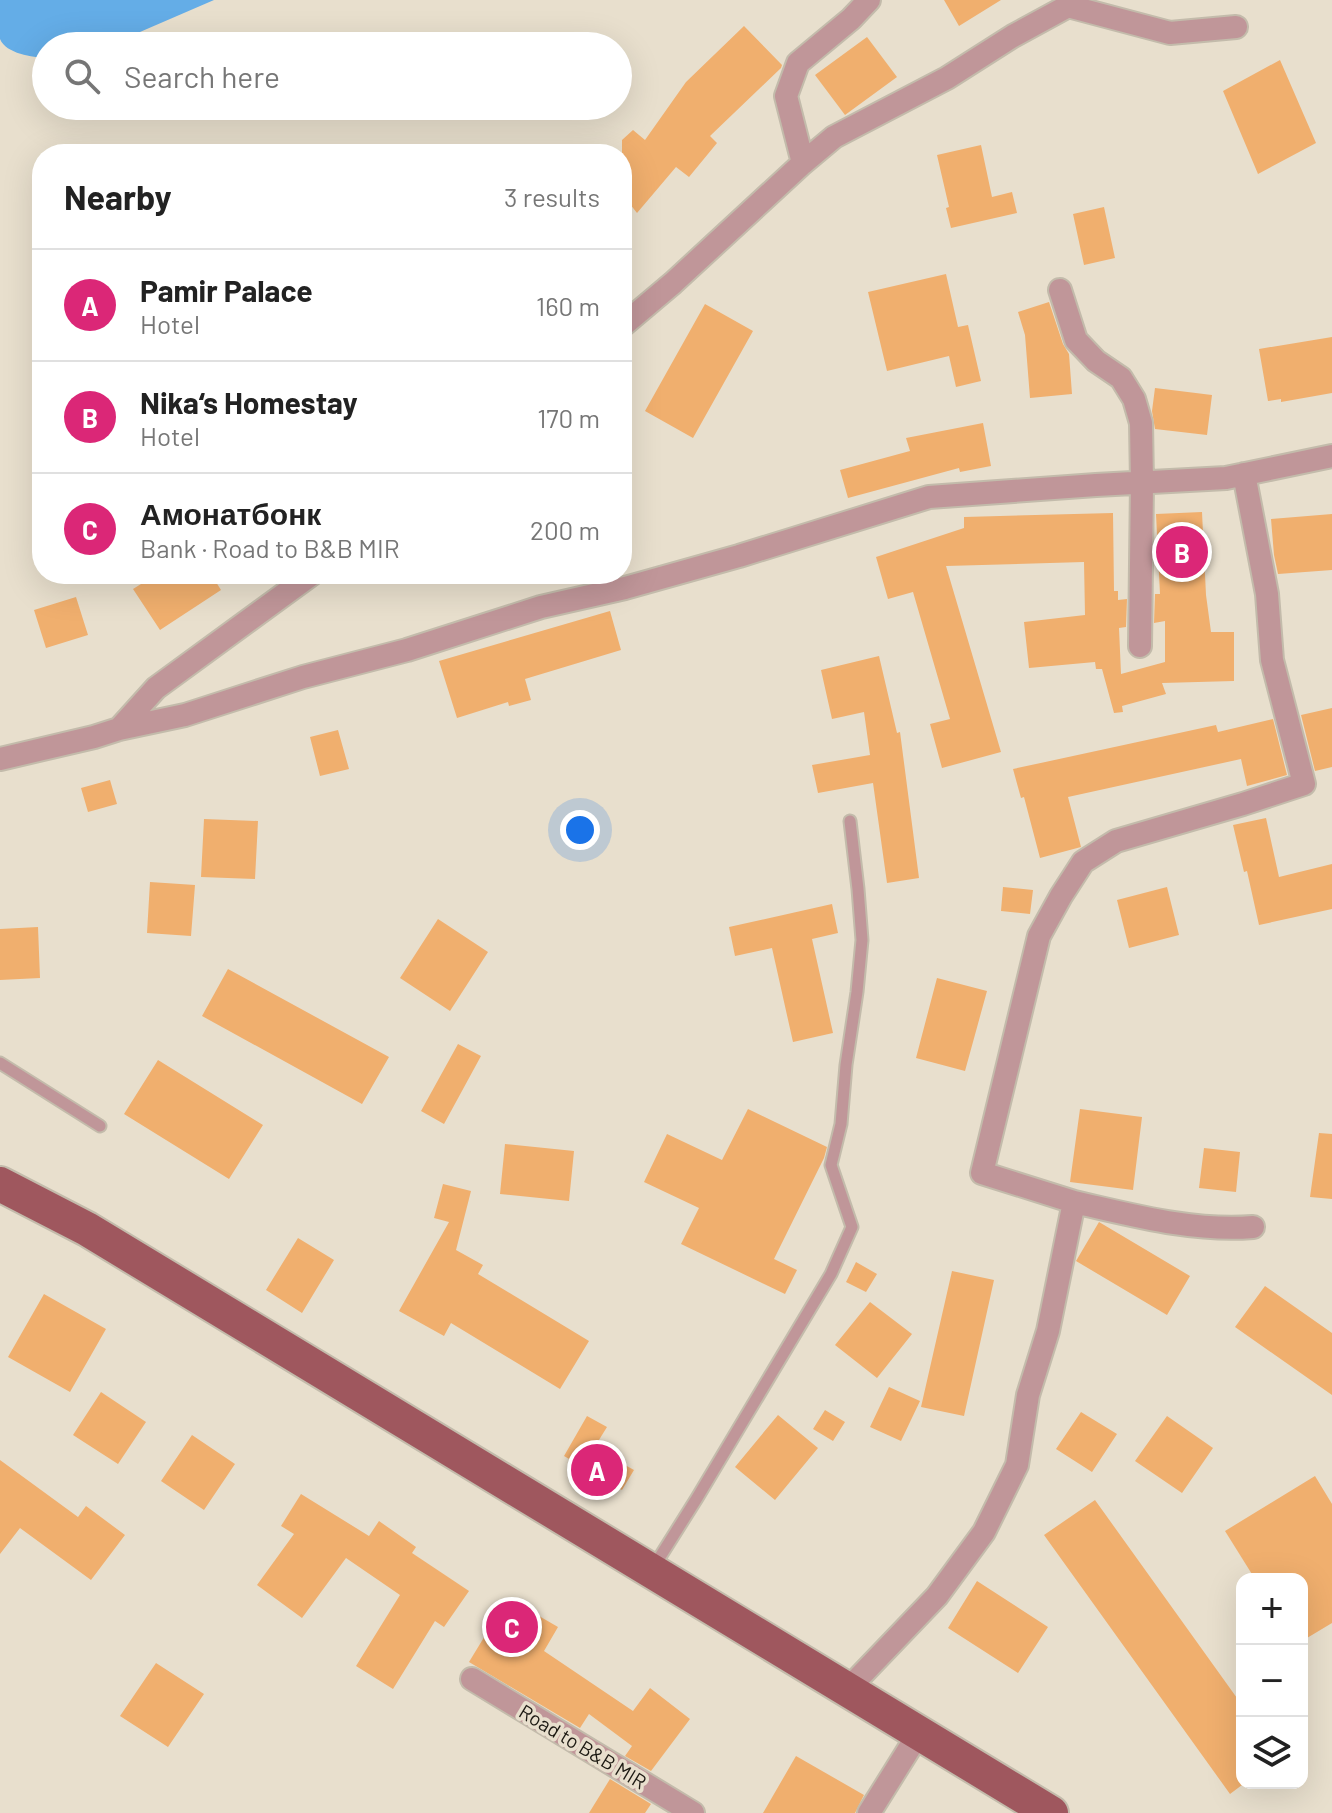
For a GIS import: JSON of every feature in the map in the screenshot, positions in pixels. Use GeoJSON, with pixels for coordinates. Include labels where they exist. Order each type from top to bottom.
{"type":"FeatureCollection","features":[{"type":"Feature","properties":{"kind":"main road"},"geometry":{"type":"LineString","coordinates":[[0,1184],[87,1229],[1051,1813]]}},
{"type":"Feature","properties":{"kind":"street"},"geometry":{"type":"LineString","coordinates":[[803,163],[786,96],[798,63],[869,0]]}},
{"type":"Feature","properties":{"kind":"street"},"geometry":{"type":"LineString","coordinates":[[632,318],[834,137],[947,78],[1070,3],[1170,33],[1236,27]]}},
{"type":"Feature","properties":{"kind":"street"},"geometry":{"type":"LineString","coordinates":[[1060,290],[1076,340],[1096,361],[1121,378],[1134,399],[1141,423],[1140,646]]}},
{"type":"Feature","properties":{"kind":"street"},"geometry":{"type":"LineString","coordinates":[[0,759],[185,715],[541,607],[625,588],[739,556],[929,497],[1226,478],[1332,456]]}},
{"type":"Feature","properties":{"kind":"street"},"geometry":{"type":"LineString","coordinates":[[1244,474],[1267,594],[1272,660],[1304,784],[1116,841],[1083,862],[1039,936],[982,1173],[1074,1202],[1159,1221],[1230,1229],[1253,1227]]}},
{"type":"Feature","properties":{"kind":"street"},"geometry":{"type":"LineString","coordinates":[[119,729],[156,688],[298,584]]}},
{"type":"Feature","properties":{"kind":"street"},"geometry":{"type":"LineString","coordinates":[[847,1690],[937,1596],[984,1532],[1017,1465],[1028,1395],[1048,1331],[1074,1202]]}},
{"type":"Feature","properties":{"kind":"street","name":"Road to B&B MIR"},"geometry":{"type":"LineString","coordinates":[[472,1679],[693,1813]]}},
{"type":"Feature","properties":{"kind":"street"},"geometry":{"type":"LineString","coordinates":[[869,1813],[919,1733]]}},
{"type":"Feature","properties":{"kind":"lane"},"geometry":{"type":"LineString","coordinates":[[650,1572],[831,1274],[852,1227],[831,1165],[841,1124],[862,940],[850,821]]}},
{"type":"Feature","properties":{"kind":"lane"},"geometry":{"type":"LineString","coordinates":[[0,1063],[100,1126]]}},
{"type":"Feature","properties":{"kind":"water"},"geometry":{"type":"Polygon","coordinates":[[[0,0],[214,0],[140,32],[32,32],[32,57],[8,48],[0,39],[0,0]]]}},
{"type":"Feature","properties":{"kind":"building"},"geometry":{"type":"Polygon","coordinates":[[[944,0],[1001,0],[959,26],[944,0]]]}},
{"type":"Feature","properties":{"kind":"building"},"geometry":{"type":"Polygon","coordinates":[[[744,26],[782,65],[710,136],[717,143],[689,177],[676,167],[637,213],[632,207],[632,144],[622,144],[622,140],[633,130],[645,140],[686,82],[744,26]]]}},
{"type":"Feature","properties":{"kind":"building"},"geometry":{"type":"Polygon","coordinates":[[[867,37],[897,77],[845,115],[815,75],[867,37]]]}},
{"type":"Feature","properties":{"kind":"building"},"geometry":{"type":"Polygon","coordinates":[[[1280,60],[1316,143],[1258,174],[1223,91],[1280,60]]]}},
{"type":"Feature","properties":{"kind":"building"},"geometry":{"type":"Polygon","coordinates":[[[981,145],[992,197],[1012,192],[1017,213],[951,228],[937,155],[981,145]]]}},
{"type":"Feature","properties":{"kind":"building"},"geometry":{"type":"Polygon","coordinates":[[[1104,207],[1115,258],[1084,265],[1073,214],[1104,207]]]}},
{"type":"Feature","properties":{"kind":"building"},"geometry":{"type":"Polygon","coordinates":[[[946,274],[958,327],[968,325],[981,381],[956,387],[949,356],[887,371],[868,292],[946,274]]]}},
{"type":"Feature","properties":{"kind":"building"},"geometry":{"type":"Polygon","coordinates":[[[1049,302],[1069,354],[1072,394],[1030,398],[1025,335],[1018,312],[1049,302]]]}},
{"type":"Feature","properties":{"kind":"building"},"geometry":{"type":"Polygon","coordinates":[[[705,304],[753,331],[693,438],[645,411],[705,304]]]}},
{"type":"Feature","properties":{"kind":"building"},"geometry":{"type":"Polygon","coordinates":[[[1332,337],[1332,393],[1281,402],[1281,399],[1268,401],[1259,349],[1332,337]]]}},
{"type":"Feature","properties":{"kind":"building"},"geometry":{"type":"Polygon","coordinates":[[[1155,388],[1212,395],[1207,435],[1155,429],[1152,411],[1155,388]]]}},
{"type":"Feature","properties":{"kind":"building"},"geometry":{"type":"Polygon","coordinates":[[[983,423],[991,466],[960,472],[959,468],[848,498],[840,470],[910,451],[906,438],[983,423]]]}},
{"type":"Feature","properties":{"kind":"building"},"geometry":{"type":"Polygon","coordinates":[[[1202,512],[1211,632],[1234,632],[1234,681],[1162,683],[1166,694],[1122,706],[1123,712],[1114,713],[1102,669],[1096,669],[1095,662],[1029,668],[1024,622],[1085,615],[1084,562],[946,566],[1001,752],[942,768],[930,724],[950,719],[913,592],[888,599],[876,557],[964,528],[964,517],[1113,513],[1114,591],[1118,591],[1118,600],[1127,599],[1126,627],[1119,628],[1121,674],[1165,662],[1165,621],[1154,623],[1155,594],[1160,594],[1156,514],[1202,512]]]}},
{"type":"Feature","properties":{"kind":"building"},"geometry":{"type":"Polygon","coordinates":[[[1332,514],[1332,570],[1278,574],[1271,519],[1332,514]]]}},
{"type":"Feature","properties":{"kind":"building"},"geometry":{"type":"Polygon","coordinates":[[[141,584],[217,584],[221,590],[160,630],[133,589],[141,584]]]}},
{"type":"Feature","properties":{"kind":"building"},"geometry":{"type":"Polygon","coordinates":[[[76,597],[88,635],[46,648],[34,610],[76,597]]]}},
{"type":"Feature","properties":{"kind":"building"},"geometry":{"type":"Polygon","coordinates":[[[610,611],[621,650],[525,679],[531,700],[509,706],[508,702],[457,718],[439,661],[610,611]]]}},
{"type":"Feature","properties":{"kind":"building"},"geometry":{"type":"Polygon","coordinates":[[[879,656],[897,733],[900,732],[919,878],[887,883],[873,783],[818,793],[812,765],[870,755],[864,712],[832,719],[821,670],[879,656]]]}},
{"type":"Feature","properties":{"kind":"building"},"geometry":{"type":"Polygon","coordinates":[[[1332,708],[1332,767],[1315,771],[1301,715],[1332,708]]]}},
{"type":"Feature","properties":{"kind":"building"},"geometry":{"type":"Polygon","coordinates":[[[1273,719],[1287,775],[1247,786],[1241,759],[1068,797],[1081,847],[1040,858],[1013,769],[1216,725],[1218,732],[1273,719]]]}},
{"type":"Feature","properties":{"kind":"building"},"geometry":{"type":"Polygon","coordinates":[[[338,730],[349,769],[320,776],[310,737],[338,730]]]}},
{"type":"Feature","properties":{"kind":"building"},"geometry":{"type":"Polygon","coordinates":[[[110,780],[117,804],[88,812],[81,788],[110,780]]]}},
{"type":"Feature","properties":{"kind":"building"},"geometry":{"type":"Polygon","coordinates":[[[1266,818],[1279,877],[1332,864],[1332,909],[1259,925],[1233,825],[1266,818]]]}},
{"type":"Feature","properties":{"kind":"building"},"geometry":{"type":"Polygon","coordinates":[[[204,819],[258,821],[255,879],[201,877],[204,819]]]}},
{"type":"Feature","properties":{"kind":"building"},"geometry":{"type":"Polygon","coordinates":[[[150,882],[195,885],[191,936],[147,933],[150,882]]]}},
{"type":"Feature","properties":{"kind":"building"},"geometry":{"type":"Polygon","coordinates":[[[1003,887],[1033,890],[1030,914],[1001,911],[1003,887]]]}},
{"type":"Feature","properties":{"kind":"building"},"geometry":{"type":"Polygon","coordinates":[[[1167,887],[1179,935],[1129,948],[1117,900],[1167,887]]]}},
{"type":"Feature","properties":{"kind":"building"},"geometry":{"type":"Polygon","coordinates":[[[832,904],[838,933],[812,939],[833,1033],[793,1042],[772,948],[735,956],[729,927],[832,904]]]}},
{"type":"Feature","properties":{"kind":"building"},"geometry":{"type":"Polygon","coordinates":[[[438,919],[488,952],[450,1011],[400,978],[438,919]]]}},
{"type":"Feature","properties":{"kind":"building"},"geometry":{"type":"Polygon","coordinates":[[[38,927],[40,978],[0,980],[0,929],[38,927]]]}},
{"type":"Feature","properties":{"kind":"building"},"geometry":{"type":"Polygon","coordinates":[[[228,969],[389,1057],[362,1104],[202,1016],[228,969]]]}},
{"type":"Feature","properties":{"kind":"building"},"geometry":{"type":"Polygon","coordinates":[[[937,978],[987,991],[965,1071],[916,1058],[937,978]]]}},
{"type":"Feature","properties":{"kind":"building"},"geometry":{"type":"Polygon","coordinates":[[[458,1044],[481,1056],[444,1124],[421,1111],[458,1044]]]}},
{"type":"Feature","properties":{"kind":"building"},"geometry":{"type":"Polygon","coordinates":[[[158,1060],[263,1125],[229,1179],[124,1114],[158,1060]]]}},
{"type":"Feature","properties":{"kind":"building"},"geometry":{"type":"Polygon","coordinates":[[[748,1109],[827,1147],[774,1259],[797,1270],[785,1294],[681,1244],[699,1208],[644,1182],[667,1134],[722,1160],[748,1109]]]}},
{"type":"Feature","properties":{"kind":"building"},"geometry":{"type":"Polygon","coordinates":[[[1080,1109],[1142,1117],[1133,1190],[1070,1182],[1080,1109]]]}},
{"type":"Feature","properties":{"kind":"building"},"geometry":{"type":"Polygon","coordinates":[[[1319,1133],[1332,1134],[1332,1199],[1310,1197],[1319,1133]]]}},
{"type":"Feature","properties":{"kind":"building"},"geometry":{"type":"Polygon","coordinates":[[[505,1144],[574,1151],[569,1201],[500,1194],[505,1144]]]}},
{"type":"Feature","properties":{"kind":"building"},"geometry":{"type":"Polygon","coordinates":[[[1204,1148],[1240,1152],[1236,1192],[1199,1188],[1204,1148]]]}},
{"type":"Feature","properties":{"kind":"building"},"geometry":{"type":"Polygon","coordinates":[[[443,1184],[471,1191],[456,1250],[483,1265],[478,1274],[589,1341],[560,1389],[451,1323],[444,1336],[399,1311],[449,1222],[434,1218],[443,1184]]]}},
{"type":"Feature","properties":{"kind":"building"},"geometry":{"type":"Polygon","coordinates":[[[1099,1222],[1190,1276],[1167,1315],[1076,1261],[1099,1222]]]}},
{"type":"Feature","properties":{"kind":"building"},"geometry":{"type":"Polygon","coordinates":[[[298,1238],[334,1260],[302,1313],[266,1290],[298,1238]]]}},
{"type":"Feature","properties":{"kind":"building"},"geometry":{"type":"Polygon","coordinates":[[[856,1262],[877,1274],[866,1292],[846,1282],[856,1262]]]}},
{"type":"Feature","properties":{"kind":"building"},"geometry":{"type":"Polygon","coordinates":[[[952,1271],[994,1280],[964,1416],[921,1407],[952,1271]]]}},
{"type":"Feature","properties":{"kind":"building"},"geometry":{"type":"Polygon","coordinates":[[[1265,1286],[1332,1333],[1332,1395],[1235,1327],[1265,1286]]]}},
{"type":"Feature","properties":{"kind":"building"},"geometry":{"type":"Polygon","coordinates":[[[44,1294],[106,1329],[70,1392],[8,1357],[44,1294]]]}},
{"type":"Feature","properties":{"kind":"building"},"geometry":{"type":"Polygon","coordinates":[[[870,1302],[912,1334],[877,1378],[835,1345],[870,1302]]]}},
{"type":"Feature","properties":{"kind":"building"},"geometry":{"type":"Polygon","coordinates":[[[889,1387],[920,1401],[901,1441],[870,1427],[889,1387]]]}},
{"type":"Feature","properties":{"kind":"building"},"geometry":{"type":"Polygon","coordinates":[[[101,1392],[146,1422],[118,1464],[73,1435],[101,1392]]]}},
{"type":"Feature","properties":{"kind":"building"},"geometry":{"type":"Polygon","coordinates":[[[825,1410],[845,1422],[833,1441],[813,1429],[825,1410]]]}},
{"type":"Feature","properties":{"kind":"building"},"geometry":{"type":"Polygon","coordinates":[[[1081,1412],[1117,1434],[1092,1472],[1056,1449],[1081,1412]]]}},
{"type":"Feature","properties":{"kind":"building"},"geometry":{"type":"Polygon","coordinates":[[[778,1415],[818,1448],[775,1500],[735,1467],[778,1415]]]}},
{"type":"Feature","properties":{"kind":"building"},"geometry":{"type":"Polygon","coordinates":[[[587,1416],[607,1427],[594,1448],[634,1470],[622,1490],[564,1456],[587,1416]]]}},
{"type":"Feature","properties":{"kind":"building"},"geometry":{"type":"Polygon","coordinates":[[[1167,1416],[1213,1448],[1182,1493],[1135,1461],[1167,1416]]]}},
{"type":"Feature","properties":{"kind":"building"},"geometry":{"type":"Polygon","coordinates":[[[192,1435],[235,1464],[204,1510],[161,1481],[192,1435]]]}},
{"type":"Feature","properties":{"kind":"building"},"geometry":{"type":"Polygon","coordinates":[[[0,1460],[78,1517],[86,1506],[125,1535],[91,1580],[20,1528],[0,1554],[0,1460]]]}},
{"type":"Feature","properties":{"kind":"building"},"geometry":{"type":"Polygon","coordinates":[[[1315,1476],[1332,1504],[1332,1623],[1308,1637],[1308,1573],[1251,1573],[1225,1531],[1315,1476]]]}},
{"type":"Feature","properties":{"kind":"building"},"geometry":{"type":"Polygon","coordinates":[[[301,1494],[369,1536],[379,1521],[416,1547],[412,1553],[469,1591],[444,1627],[435,1621],[393,1689],[356,1666],[400,1595],[346,1558],[302,1618],[257,1585],[294,1534],[281,1526],[301,1494]]]}},
{"type":"Feature","properties":{"kind":"building"},"geometry":{"type":"Polygon","coordinates":[[[1095,1500],[1236,1697],[1237,1789],[1230,1794],[1044,1535],[1095,1500]]]}},
{"type":"Feature","properties":{"kind":"building"},"geometry":{"type":"Polygon","coordinates":[[[977,1581],[1048,1627],[1018,1673],[948,1628],[977,1581]]]}},
{"type":"Feature","properties":{"kind":"building"},"geometry":{"type":"Polygon","coordinates":[[[508,1598],[558,1627],[544,1651],[633,1711],[650,1688],[690,1719],[651,1771],[625,1756],[632,1746],[589,1714],[580,1728],[469,1662],[508,1598]]]}},
{"type":"Feature","properties":{"kind":"building"},"geometry":{"type":"Polygon","coordinates":[[[156,1663],[204,1694],[168,1747],[120,1716],[156,1663]]]}},
{"type":"Feature","properties":{"kind":"building"},"geometry":{"type":"Polygon","coordinates":[[[796,1756],[864,1795],[855,1813],[763,1813],[796,1756]]]}},
{"type":"Feature","properties":{"kind":"building"},"geometry":{"type":"Polygon","coordinates":[[[610,1779],[651,1804],[645,1813],[589,1813],[610,1779]]]}},
{"type":"Feature","properties":{"kind":"place","name":"Nika‘s Homestay"},"geometry":{"type":"Point","coordinates":[1182,552]}},
{"type":"Feature","properties":{"kind":"place","name":"Pamir Palace"},"geometry":{"type":"Point","coordinates":[597,1470]}},
{"type":"Feature","properties":{"kind":"place","name":"Амонатбонк"},"geometry":{"type":"Point","coordinates":[512,1627]}}]}
